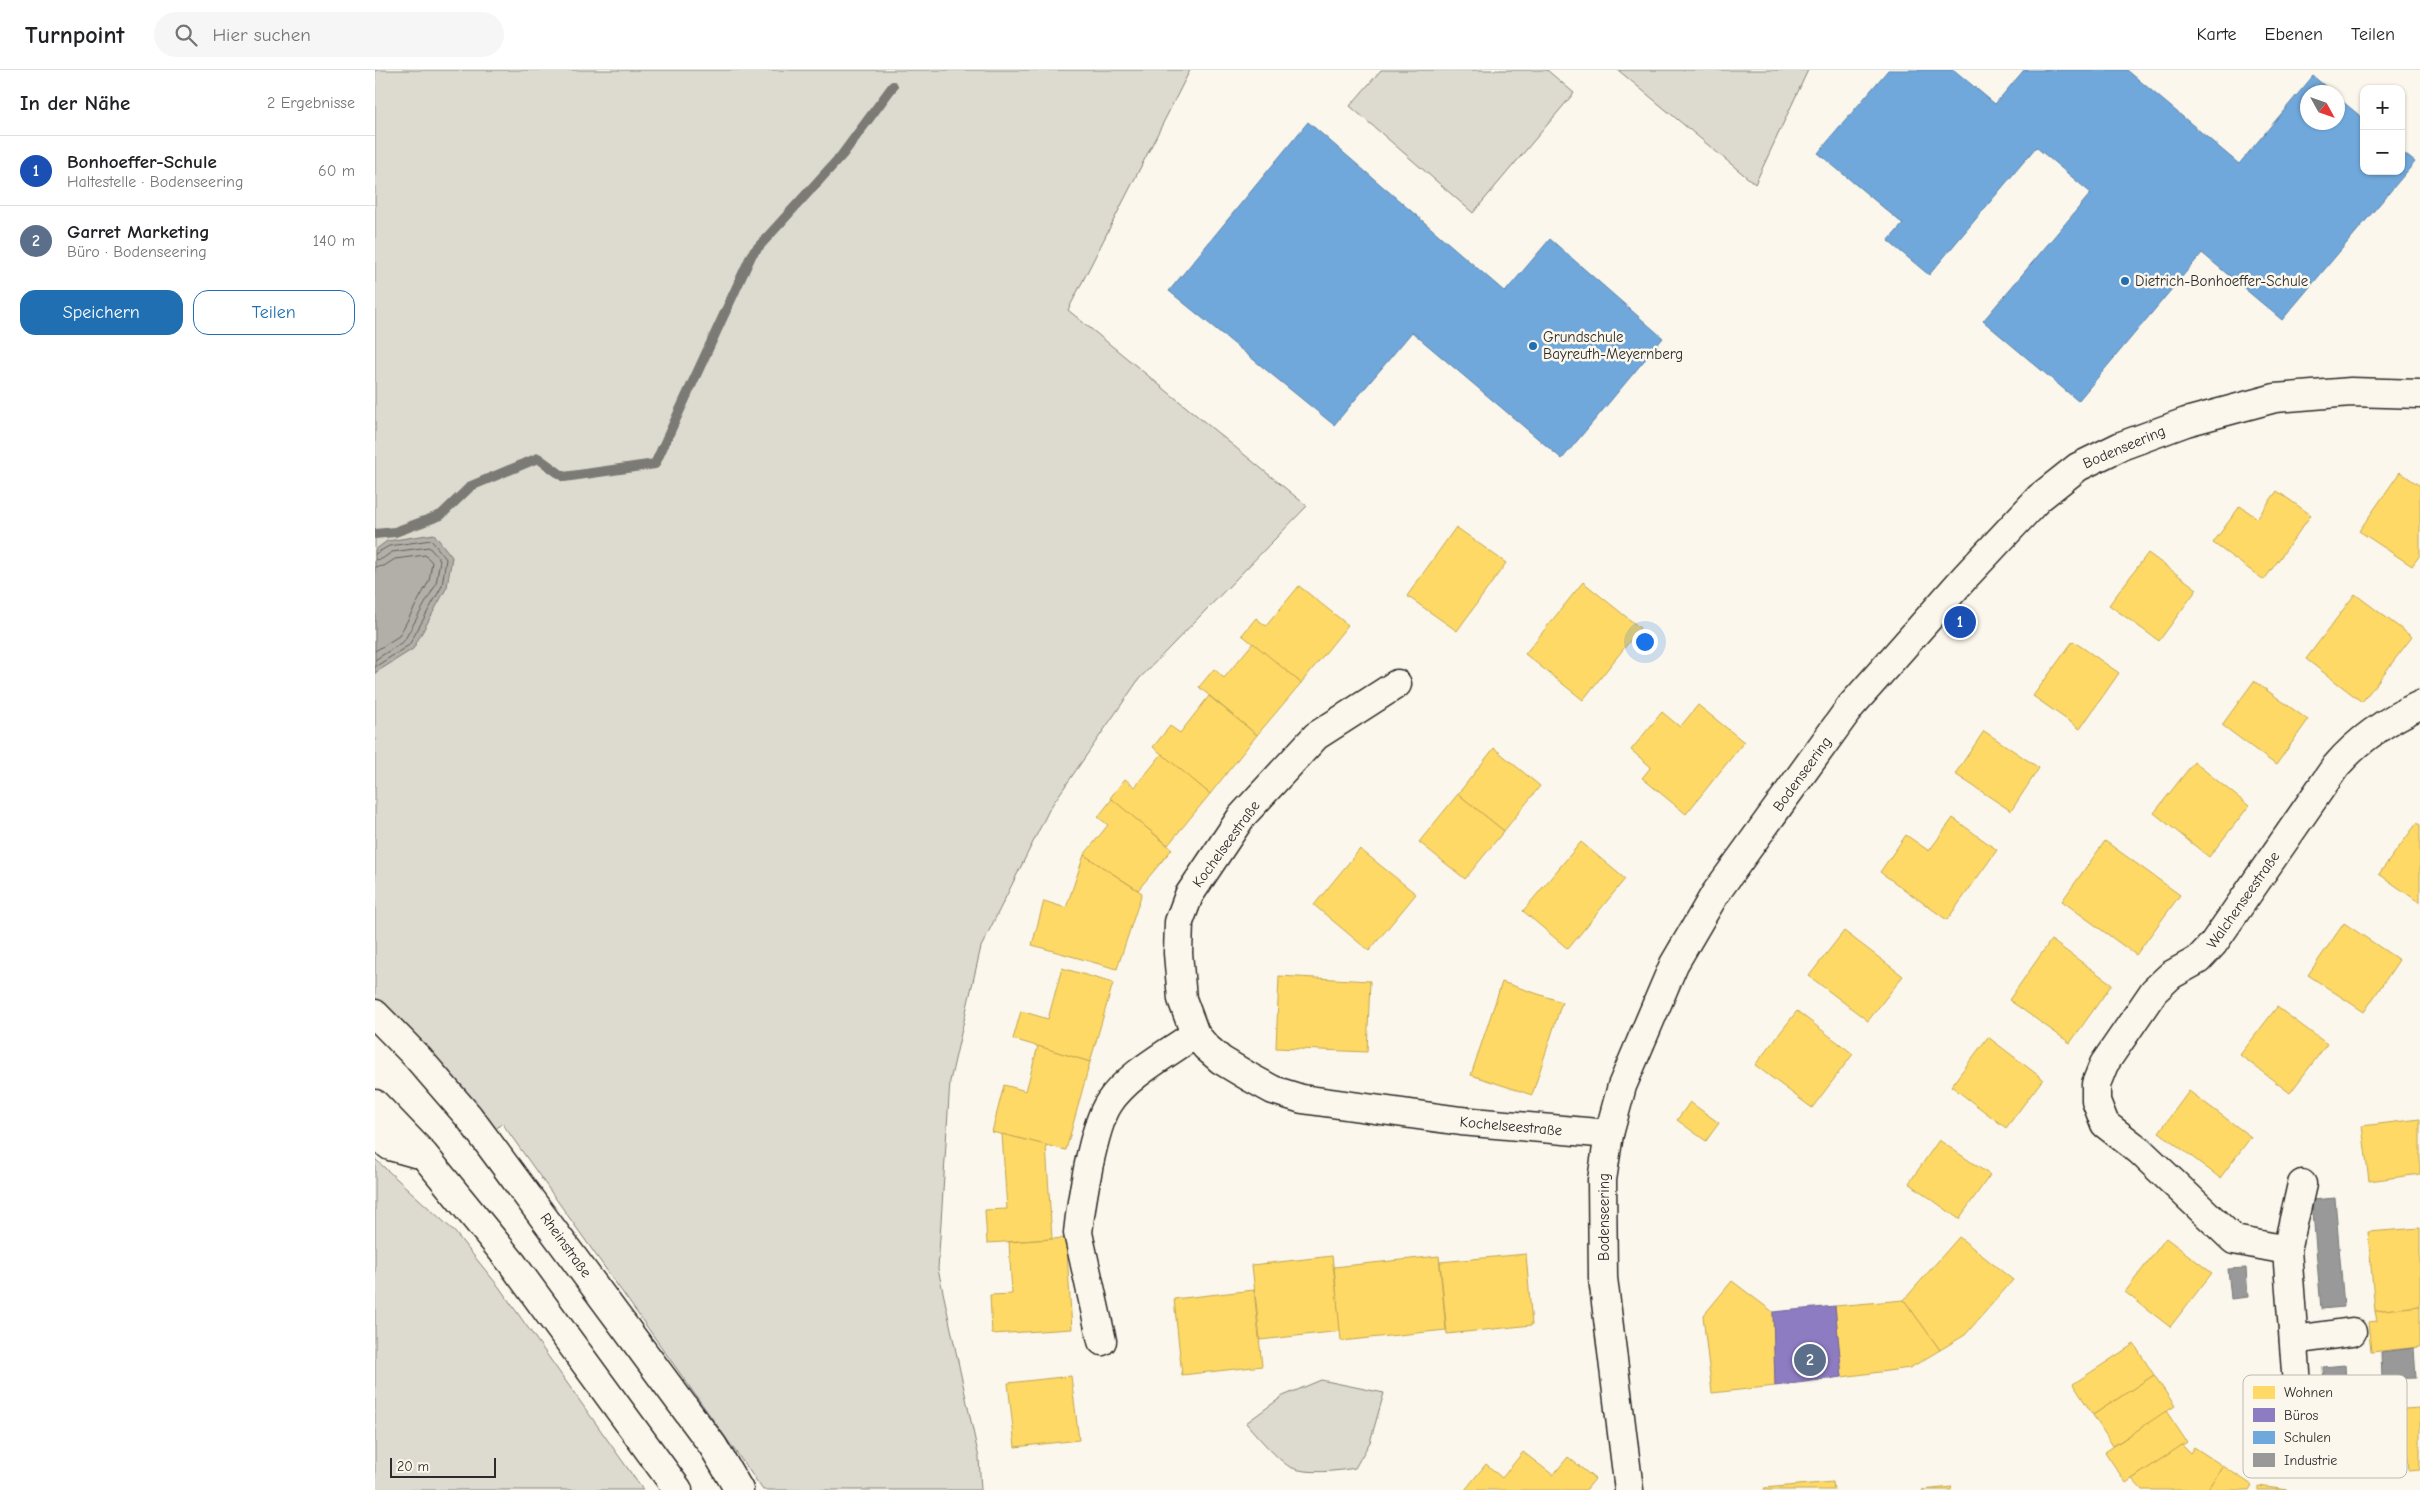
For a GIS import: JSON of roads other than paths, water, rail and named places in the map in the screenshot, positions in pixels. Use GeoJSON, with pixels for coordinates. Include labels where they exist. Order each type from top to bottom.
{"type":"FeatureCollection","features":[{"type":"Feature","properties":{"kind":"street","name":"Bodenseering"},"geometry":{"type":"LineString","coordinates":[[1629,1490],[1603,1278],[1602,1180],[1609,1134],[1622,1086],[1674,964],[1715,894],[1851,706],[1966,576],[2039,498],[2078,467],[2095,456],[2186,422],[2275,398],[2351,392],[2420,394]]}},
{"type":"Feature","properties":{"kind":"street","name":"Kochelseestraße"},"geometry":{"type":"LineString","coordinates":[[1397,684],[1316,736],[1242,816],[1189,895],[1179,922],[1178,953],[1182,999],[1195,1034],[1221,1060],[1273,1090],[1302,1099],[1461,1121],[1609,1134]]}},
{"type":"Feature","properties":{"kind":"street","name":"Walchenseestraße"},"geometry":{"type":"LineString","coordinates":[[2287,1250],[2234,1240],[2140,1151],[2105,1124],[2096,1101],[2097,1084],[2104,1064],[2154,991],[2171,975],[2198,960],[2213,944],[2336,766],[2351,748],[2375,729],[2420,705]]}},
{"type":"Feature","properties":{"kind":"street","name":"Rheinstraße"},"geometry":{"type":"LineString","coordinates":[[375,1014],[418,1058],[469,1116],[713,1446],[739,1490]]}},
{"type":"Feature","properties":{"kind":"street"},"geometry":{"type":"LineString","coordinates":[[1102,1341],[1078,1233],[1079,1216],[1101,1120],[1109,1103],[1131,1080],[1195,1034]]}},
{"type":"Feature","properties":{"kind":"street"},"geometry":{"type":"LineString","coordinates":[[375,1104],[424,1155],[512,1263],[679,1490]]}},
{"type":"Feature","properties":{"kind":"street"},"geometry":{"type":"LineString","coordinates":[[375,1134],[390,1146],[424,1155]]}},
{"type":"Feature","properties":{"kind":"street"},"geometry":{"type":"LineString","coordinates":[[2296,1375],[2287,1250],[2302,1184]]}},
{"type":"Feature","properties":{"kind":"street"},"geometry":{"type":"LineString","coordinates":[[2294,1340],[2352,1332]]}},
{"type":"Feature","properties":{"kind":"water"},"geometry":{"type":"Polygon","coordinates":[[[434,534],[452,557],[447,587],[413,649],[375,673],[375,550],[387,541],[434,534]]]}},
{"type":"Feature","properties":{"kind":"waterway"},"geometry":{"type":"LineString","coordinates":[[375,534],[395,532],[441,515],[471,486],[538,458],[564,477],[655,464],[752,254],[842,155],[893,86]]}},
{"type":"Feature","properties":{"kind":"place","name":"Dietrich-Bonhoeffer-Schule"},"geometry":{"type":"Point","coordinates":[2125,281]}},
{"type":"Feature","properties":{"kind":"place","name":"Grundschule Bayreuth-Meyernberg"},"geometry":{"type":"Point","coordinates":[1533,346]}},
{"type":"Feature","properties":{"kind":"place","name":"Bonhoeffer-Schule"},"geometry":{"type":"Point","coordinates":[1960,622]}},
{"type":"Feature","properties":{"kind":"place","name":"Garret Marketing"},"geometry":{"type":"Point","coordinates":[1810,1360]}}]}
